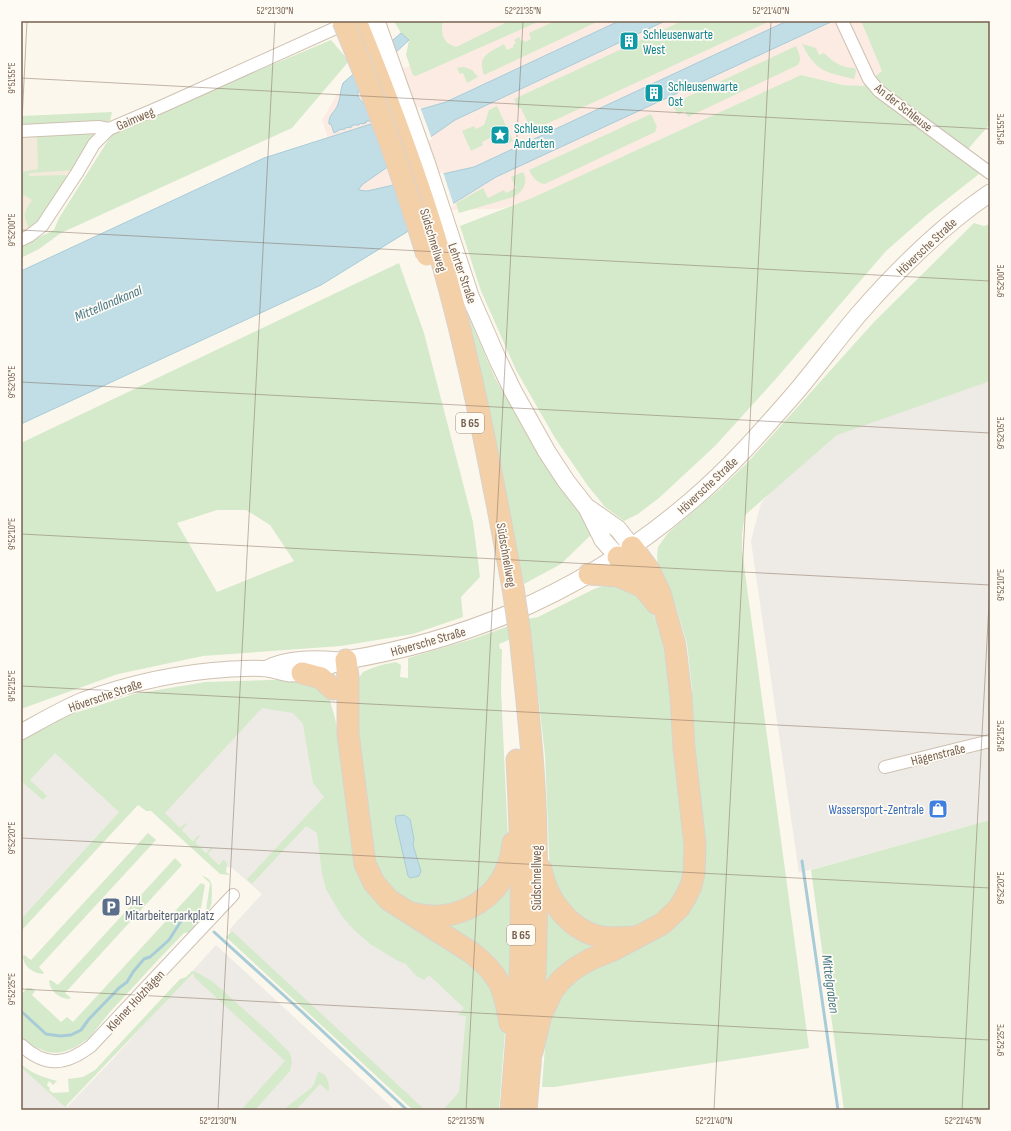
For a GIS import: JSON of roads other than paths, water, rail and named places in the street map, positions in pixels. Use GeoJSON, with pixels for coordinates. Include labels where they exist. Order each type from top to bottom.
{"type":"FeatureCollection","features":[{"type":"Feature","properties":{"kind":"highway","name":"Südschnellweg"},"geometry":{"type":"LineString","coordinates":[[343,21],[367,79],[410,200],[440,251]]}},
{"type":"Feature","properties":{"kind":"highway","name":"Südschnellweg"},"geometry":{"type":"LineString","coordinates":[[356,21],[399,130],[440,251],[461,335],[481,418],[530,734],[536,834],[534,998],[524,1055],[511,1110]]}},
{"type":"Feature","properties":{"kind":"highway"},"geometry":{"type":"LineString","coordinates":[[625,552],[642,587],[666,614]]}},
{"type":"Feature","properties":{"kind":"highway"},"geometry":{"type":"LineString","coordinates":[[524,1055],[553,990],[562,979],[574,969],[589,960],[613,950],[662,924],[679,908],[691,886],[696,860],[684,748],[676,646],[660,593],[649,570],[625,552]]}},
{"type":"Feature","properties":{"kind":"highway"},"geometry":{"type":"LineString","coordinates":[[589,574],[618,576],[630,580],[642,587]]}},
{"type":"Feature","properties":{"kind":"highway","name":"Südschnellweg"},"geometry":{"type":"LineString","coordinates":[[514,638],[515,721],[520,814],[521,931],[526,1110]]}},
{"type":"Feature","properties":{"kind":"highway"},"geometry":{"type":"LineString","coordinates":[[346,660],[336,672],[333,689],[339,713],[348,734]]}},
{"type":"Feature","properties":{"kind":"highway"},"geometry":{"type":"LineString","coordinates":[[346,660],[348,677],[348,734],[365,864],[369,873],[381,892],[389,900],[472,953],[484,962],[496,976],[504,992],[524,1055]]}},
{"type":"Feature","properties":{"kind":"highway"},"geometry":{"type":"LineString","coordinates":[[302,673],[320,678],[333,689]]}},
{"type":"Feature","properties":{"kind":"highway"},"geometry":{"type":"LineString","coordinates":[[408,912],[421,916],[447,916],[472,907],[483,900],[501,880],[508,865],[520,814]]}},
{"type":"Feature","properties":{"kind":"highway"},"geometry":{"type":"LineString","coordinates":[[536,834],[543,878],[548,890],[562,912],[572,922],[583,930],[609,938],[639,936]]}},
{"type":"Feature","properties":{"kind":"main road","name":"Lehrter Straße"},"geometry":{"type":"LineString","coordinates":[[376,21],[419,141],[440,251],[470,296],[483,329],[513,392],[547,452],[566,481],[588,508],[618,529],[625,552]]}},
{"type":"Feature","properties":{"kind":"main road","name":"Höversche Straße"},"geometry":{"type":"LineString","coordinates":[[346,660],[408,648],[482,626],[533,604],[589,574],[625,552],[691,502],[719,476],[797,391],[861,312],[909,260],[937,233],[965,210],[990,193]]}},
{"type":"Feature","properties":{"kind":"street","name":"Gaimweg"},"geometry":{"type":"LineString","coordinates":[[21,240],[42,226],[94,144],[108,129],[318,38],[352,21]]}},
{"type":"Feature","properties":{"kind":"street","name":"An der Schleuse"},"geometry":{"type":"LineString","coordinates":[[842,21],[869,79],[879,91],[990,173]]}},
{"type":"Feature","properties":{"kind":"street"},"geometry":{"type":"LineString","coordinates":[[21,131],[98,127],[108,129]]}},
{"type":"Feature","properties":{"kind":"street","name":"Höversche Straße"},"geometry":{"type":"LineString","coordinates":[[266,668],[276,663],[289,661],[312,659],[346,660]]}},
{"type":"Feature","properties":{"kind":"street","name":"Höversche Straße"},"geometry":{"type":"LineString","coordinates":[[21,732],[82,701],[127,686],[174,675],[230,669],[266,668],[277,672],[290,674],[302,673],[326,668],[346,660]]}},
{"type":"Feature","properties":{"kind":"street","name":"Hägenstraße"},"geometry":{"type":"LineString","coordinates":[[885,767],[990,741]]}},
{"type":"Feature","properties":{"kind":"street","name":"Kleiner Holzhägen"},"geometry":{"type":"LineString","coordinates":[[21,1046],[39,1058],[53,1062],[65,1061],[77,1056],[91,1046],[107,1030],[233,895]]}},
{"type":"Feature","properties":{"kind":"water","name":"Mittellandkanal"},"geometry":{"type":"Polygon","coordinates":[[[619,21],[665,21],[455,120],[363,184],[358,190],[367,191],[474,167],[787,21],[833,21],[496,177],[321,285],[21,424],[21,271],[264,158],[446,102],[619,21]]]}},
{"type":"Feature","properties":{"kind":"water"},"geometry":{"type":"Polygon","coordinates":[[[401,33],[409,40],[360,86],[358,98],[368,109],[373,121],[366,121],[366,123],[361,123],[359,125],[352,125],[352,127],[338,130],[334,133],[329,121],[340,99],[343,83],[401,33]]]}},
{"type":"Feature","properties":{"kind":"water"},"geometry":{"type":"Polygon","coordinates":[[[404,815],[410,819],[414,839],[413,845],[421,871],[419,876],[410,878],[408,876],[395,819],[396,816],[404,815]]]}},
{"type":"Feature","properties":{"kind":"waterway","name":"Mittelgraben"},"geometry":{"type":"LineString","coordinates":[[802,861],[838,1110]]}},
{"type":"Feature","properties":{"kind":"waterway"},"geometry":{"type":"LineString","coordinates":[[21,1011],[46,1034],[60,1036],[71,1035],[81,1030],[89,1019],[119,988],[127,982],[144,959],[150,957],[169,940],[181,921],[189,915],[196,917]]}},
{"type":"Feature","properties":{"kind":"waterway"},"geometry":{"type":"LineString","coordinates":[[214,932],[407,1110]]}},
{"type":"Feature","properties":{"kind":"place","name":"Schleusenwarte West"},"geometry":{"type":"Point","coordinates":[629,41]}},
{"type":"Feature","properties":{"kind":"place","name":"Schleusenwarte Ost"},"geometry":{"type":"Point","coordinates":[654,93]}},
{"type":"Feature","properties":{"kind":"place","name":"Schleuse Anderten"},"geometry":{"type":"Point","coordinates":[500,135]}},
{"type":"Feature","properties":{"kind":"place","name":"Wassersport-Zentrale"},"geometry":{"type":"Point","coordinates":[938,809]}},
{"type":"Feature","properties":{"kind":"place","name":"DHL Mitarbeiterparkplatz"},"geometry":{"type":"Point","coordinates":[111,907]}}]}
